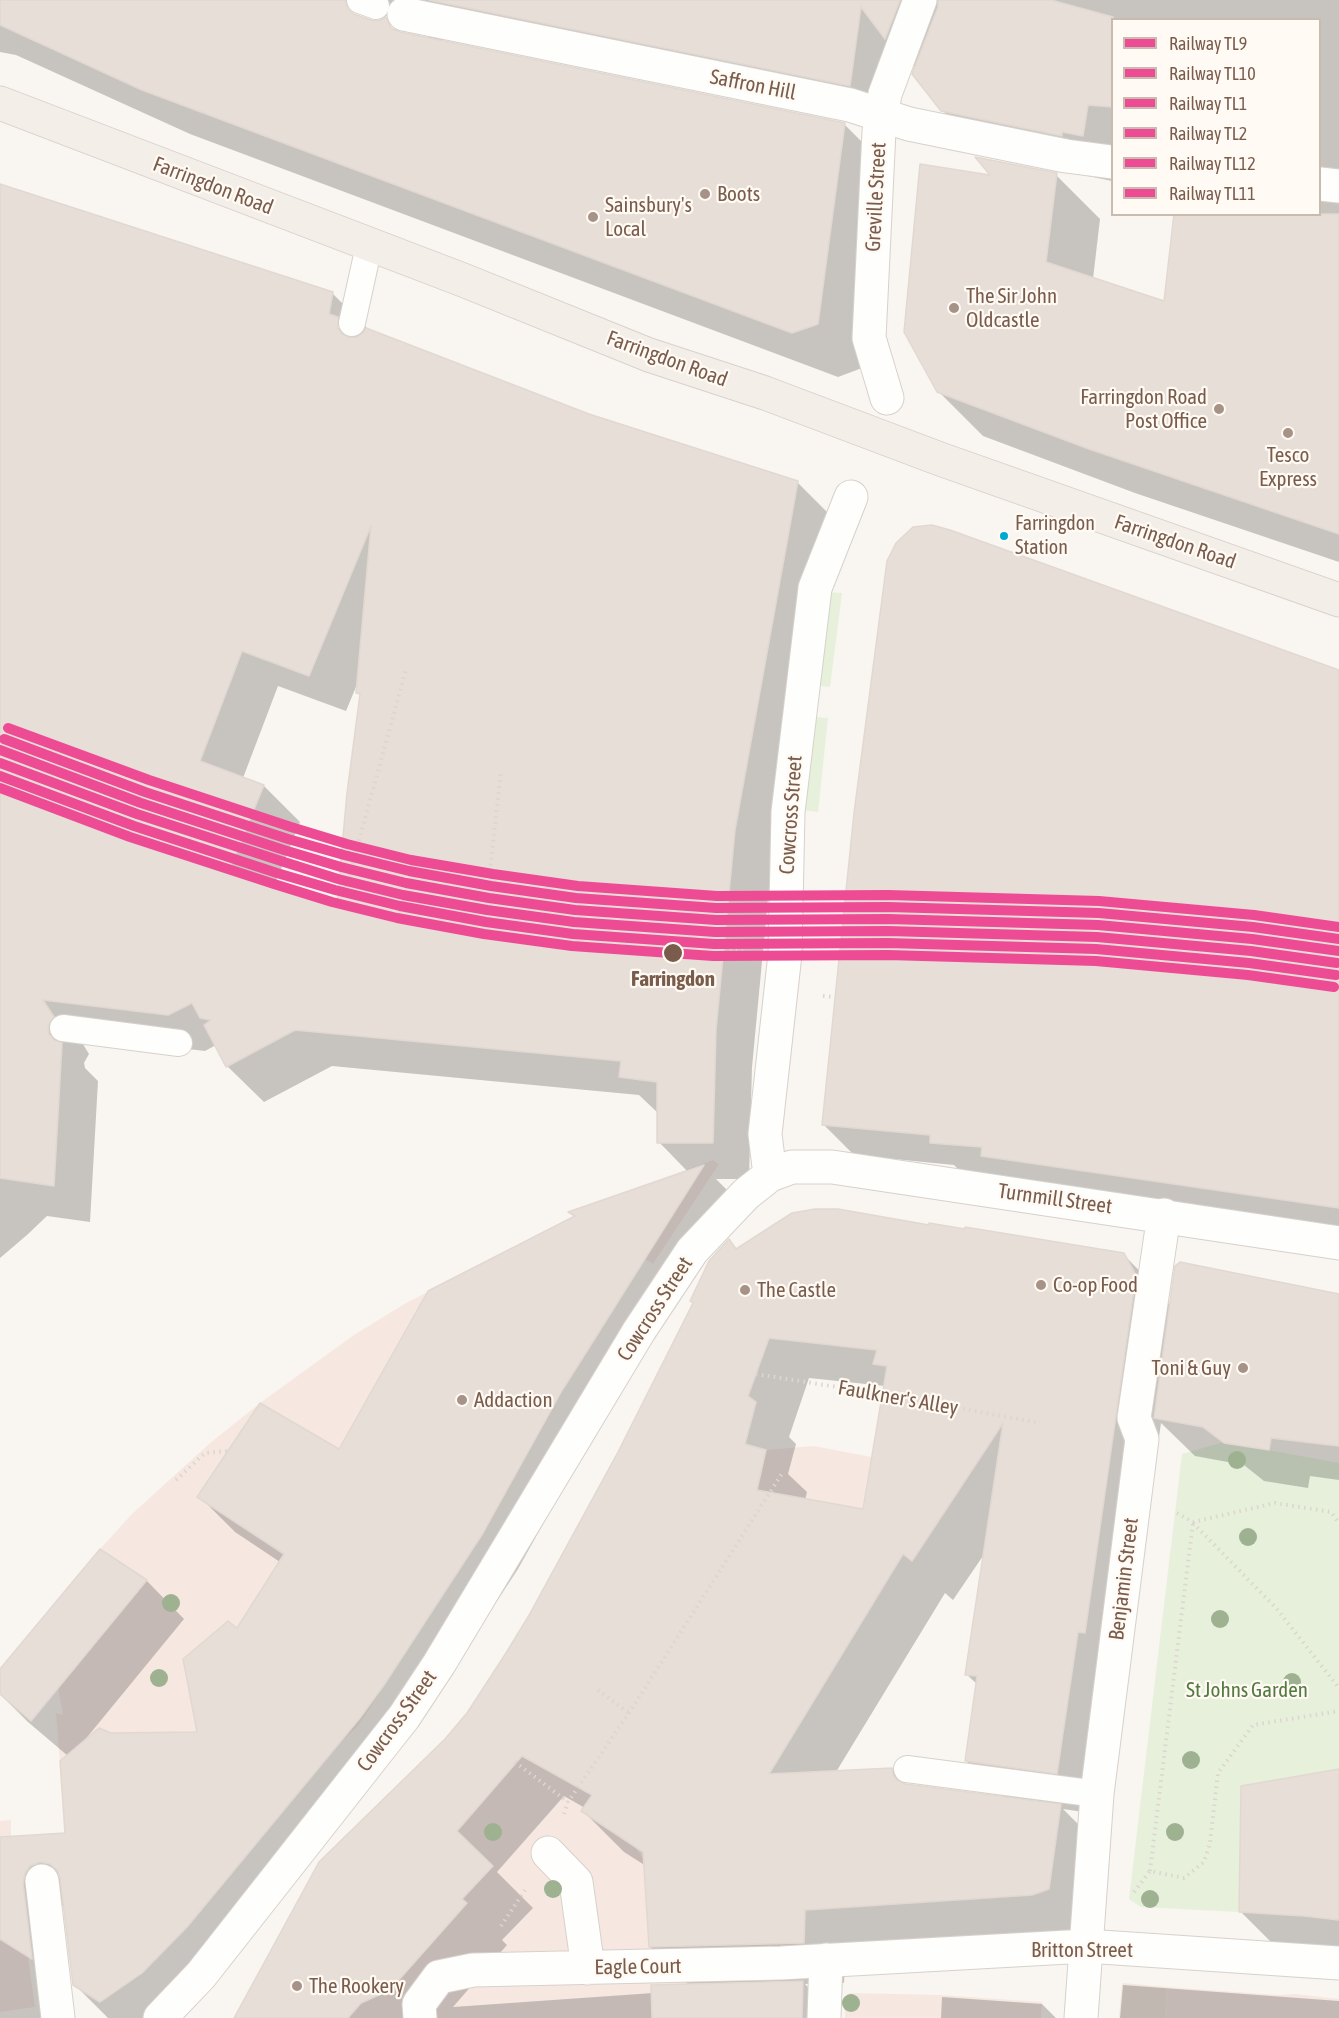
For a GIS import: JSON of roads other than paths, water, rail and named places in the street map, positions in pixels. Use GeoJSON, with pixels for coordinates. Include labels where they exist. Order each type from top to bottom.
{"type":"FeatureCollection","features":[{"type":"Feature","properties":{"kind":"main road","name":"Farringdon Road"},"geometry":{"type":"LineString","coordinates":[[0,103],[369,246],[463,280],[649,355],[765,393],[940,459],[1339,600]]}},
{"type":"Feature","properties":{"kind":"street","name":"Greville Street"},"geometry":{"type":"LineString","coordinates":[[887,398],[869,338],[882,115],[885,94],[920,0]]}},
{"type":"Feature","properties":{"kind":"street","name":"Saffron Hill"},"geometry":{"type":"LineString","coordinates":[[383,8],[850,105],[909,124],[1066,156],[1111,162]]}},
{"type":"Feature","properties":{"kind":"street"},"geometry":{"type":"LineString","coordinates":[[1321,184],[1339,186]]}},
{"type":"Feature","properties":{"kind":"street","name":"Cowcross Street"},"geometry":{"type":"LineString","coordinates":[[160,2018],[201,1975],[404,1718],[639,1331],[692,1251],[746,1194],[770,1174],[765,1134],[785,954],[788,812],[815,588],[851,497]]}},
{"type":"Feature","properties":{"kind":"street","name":"Turnmill Street"},"geometry":{"type":"LineString","coordinates":[[770,1174],[792,1167],[832,1167],[1339,1243]]}},
{"type":"Feature","properties":{"kind":"street","name":"Benjamin Street"},"geometry":{"type":"LineString","coordinates":[[1081,2018],[1097,1794],[1142,1439],[1134,1418],[1164,1215]]}},
{"type":"Feature","properties":{"kind":"street"},"geometry":{"type":"LineString","coordinates":[[548,1853],[576,1882],[588,1968]]}},
{"type":"Feature","properties":{"kind":"street"},"geometry":{"type":"LineString","coordinates":[[42,1881],[58,2018]]}},
{"type":"Feature","properties":{"kind":"street","name":"Britton Street"},"geometry":{"type":"LineString","coordinates":[[826,1960],[1086,1946],[1339,1963]]}},
{"type":"Feature","properties":{"kind":"street"},"geometry":{"type":"LineString","coordinates":[[824,2018],[826,1960]]}},
{"type":"Feature","properties":{"kind":"street","name":"Eagle Court"},"geometry":{"type":"LineString","coordinates":[[420,2018],[419,2004],[439,1977],[473,1970],[826,1960]]}},
{"type":"Feature","properties":{"kind":"lane"},"geometry":{"type":"LineString","coordinates":[[352,323],[369,246]]}},
{"type":"Feature","properties":{"kind":"lane"},"geometry":{"type":"LineString","coordinates":[[63,1028],[179,1043]]}},
{"type":"Feature","properties":{"kind":"lane"},"geometry":{"type":"LineString","coordinates":[[907,1769],[1097,1794]]}},
{"type":"Feature","properties":{"kind":"rail line","name":"TL12"},"geometry":{"type":"LineString","coordinates":[[8,728],[149,780],[347,844],[411,860],[493,874],[578,886],[717,896],[888,895],[1099,901],[1254,915],[1339,927]]}},
{"type":"Feature","properties":{"kind":"rail line","name":"TL1"},"geometry":{"type":"LineString","coordinates":[[4,739],[145,792],[288,839],[409,871],[491,886],[576,898],[716,908],[888,907],[1099,913],[1253,927],[1339,939]]}},
{"type":"Feature","properties":{"kind":"rail line","name":"TL9"},"geometry":{"type":"LineString","coordinates":[[0,750],[141,803],[284,850],[406,883],[489,898],[575,910],[716,920],[888,919],[1098,925],[1252,939],[1339,951]]}},
{"type":"Feature","properties":{"kind":"rail line","name":"TL10"},"geometry":{"type":"LineString","coordinates":[[0,763],[137,814],[338,879],[403,895],[487,910],[574,922],[715,932],[888,931],[1097,937],[1251,951],[1337,963]]}},
{"type":"Feature","properties":{"kind":"rail line","name":"TL2"},"geometry":{"type":"LineString","coordinates":[[0,776],[134,826],[277,873],[400,906],[486,922],[573,934],[714,944],[888,943],[1096,949],[1249,963],[1336,975]]}},
{"type":"Feature","properties":{"kind":"rail line","name":"TL11"},"geometry":{"type":"LineString","coordinates":[[0,788],[130,837],[332,902],[397,918],[484,934],[572,946],[713,956],[888,955],[1096,961],[1248,975],[1334,987]]}},
{"type":"Feature","properties":{"kind":"place","name":"Boots"},"geometry":{"type":"Point","coordinates":[705,194]}},
{"type":"Feature","properties":{"kind":"place","name":"Sainsbury's Local"},"geometry":{"type":"Point","coordinates":[593,217]}},
{"type":"Feature","properties":{"kind":"place","name":"The Sir John Oldcastle"},"geometry":{"type":"Point","coordinates":[954,308]}},
{"type":"Feature","properties":{"kind":"place","name":"Farringdon Road Post Office"},"geometry":{"type":"Point","coordinates":[1219,409]}},
{"type":"Feature","properties":{"kind":"place","name":"Tesco Express"},"geometry":{"type":"Point","coordinates":[1288,433]}},
{"type":"Feature","properties":{"kind":"place","name":"Farringdon Station"},"geometry":{"type":"Point","coordinates":[1004,536]}},
{"type":"Feature","properties":{"kind":"place","name":"Farringdon"},"geometry":{"type":"Point","coordinates":[673,953]}},
{"type":"Feature","properties":{"kind":"place","name":"Co-op Food"},"geometry":{"type":"Point","coordinates":[1041,1285]}},
{"type":"Feature","properties":{"kind":"place","name":"The Castle"},"geometry":{"type":"Point","coordinates":[745,1290]}},
{"type":"Feature","properties":{"kind":"place","name":"Toni & Guy"},"geometry":{"type":"Point","coordinates":[1243,1368]}},
{"type":"Feature","properties":{"kind":"place","name":"Addaction"},"geometry":{"type":"Point","coordinates":[462,1400]}},
{"type":"Feature","properties":{"kind":"place","name":"The Rookery"},"geometry":{"type":"Point","coordinates":[297,1986]}},
{"type":"Feature","properties":{"kind":"park label","name":"St Johns Garden"},"geometry":{"type":"Point","coordinates":[1247,1690]}}]}
